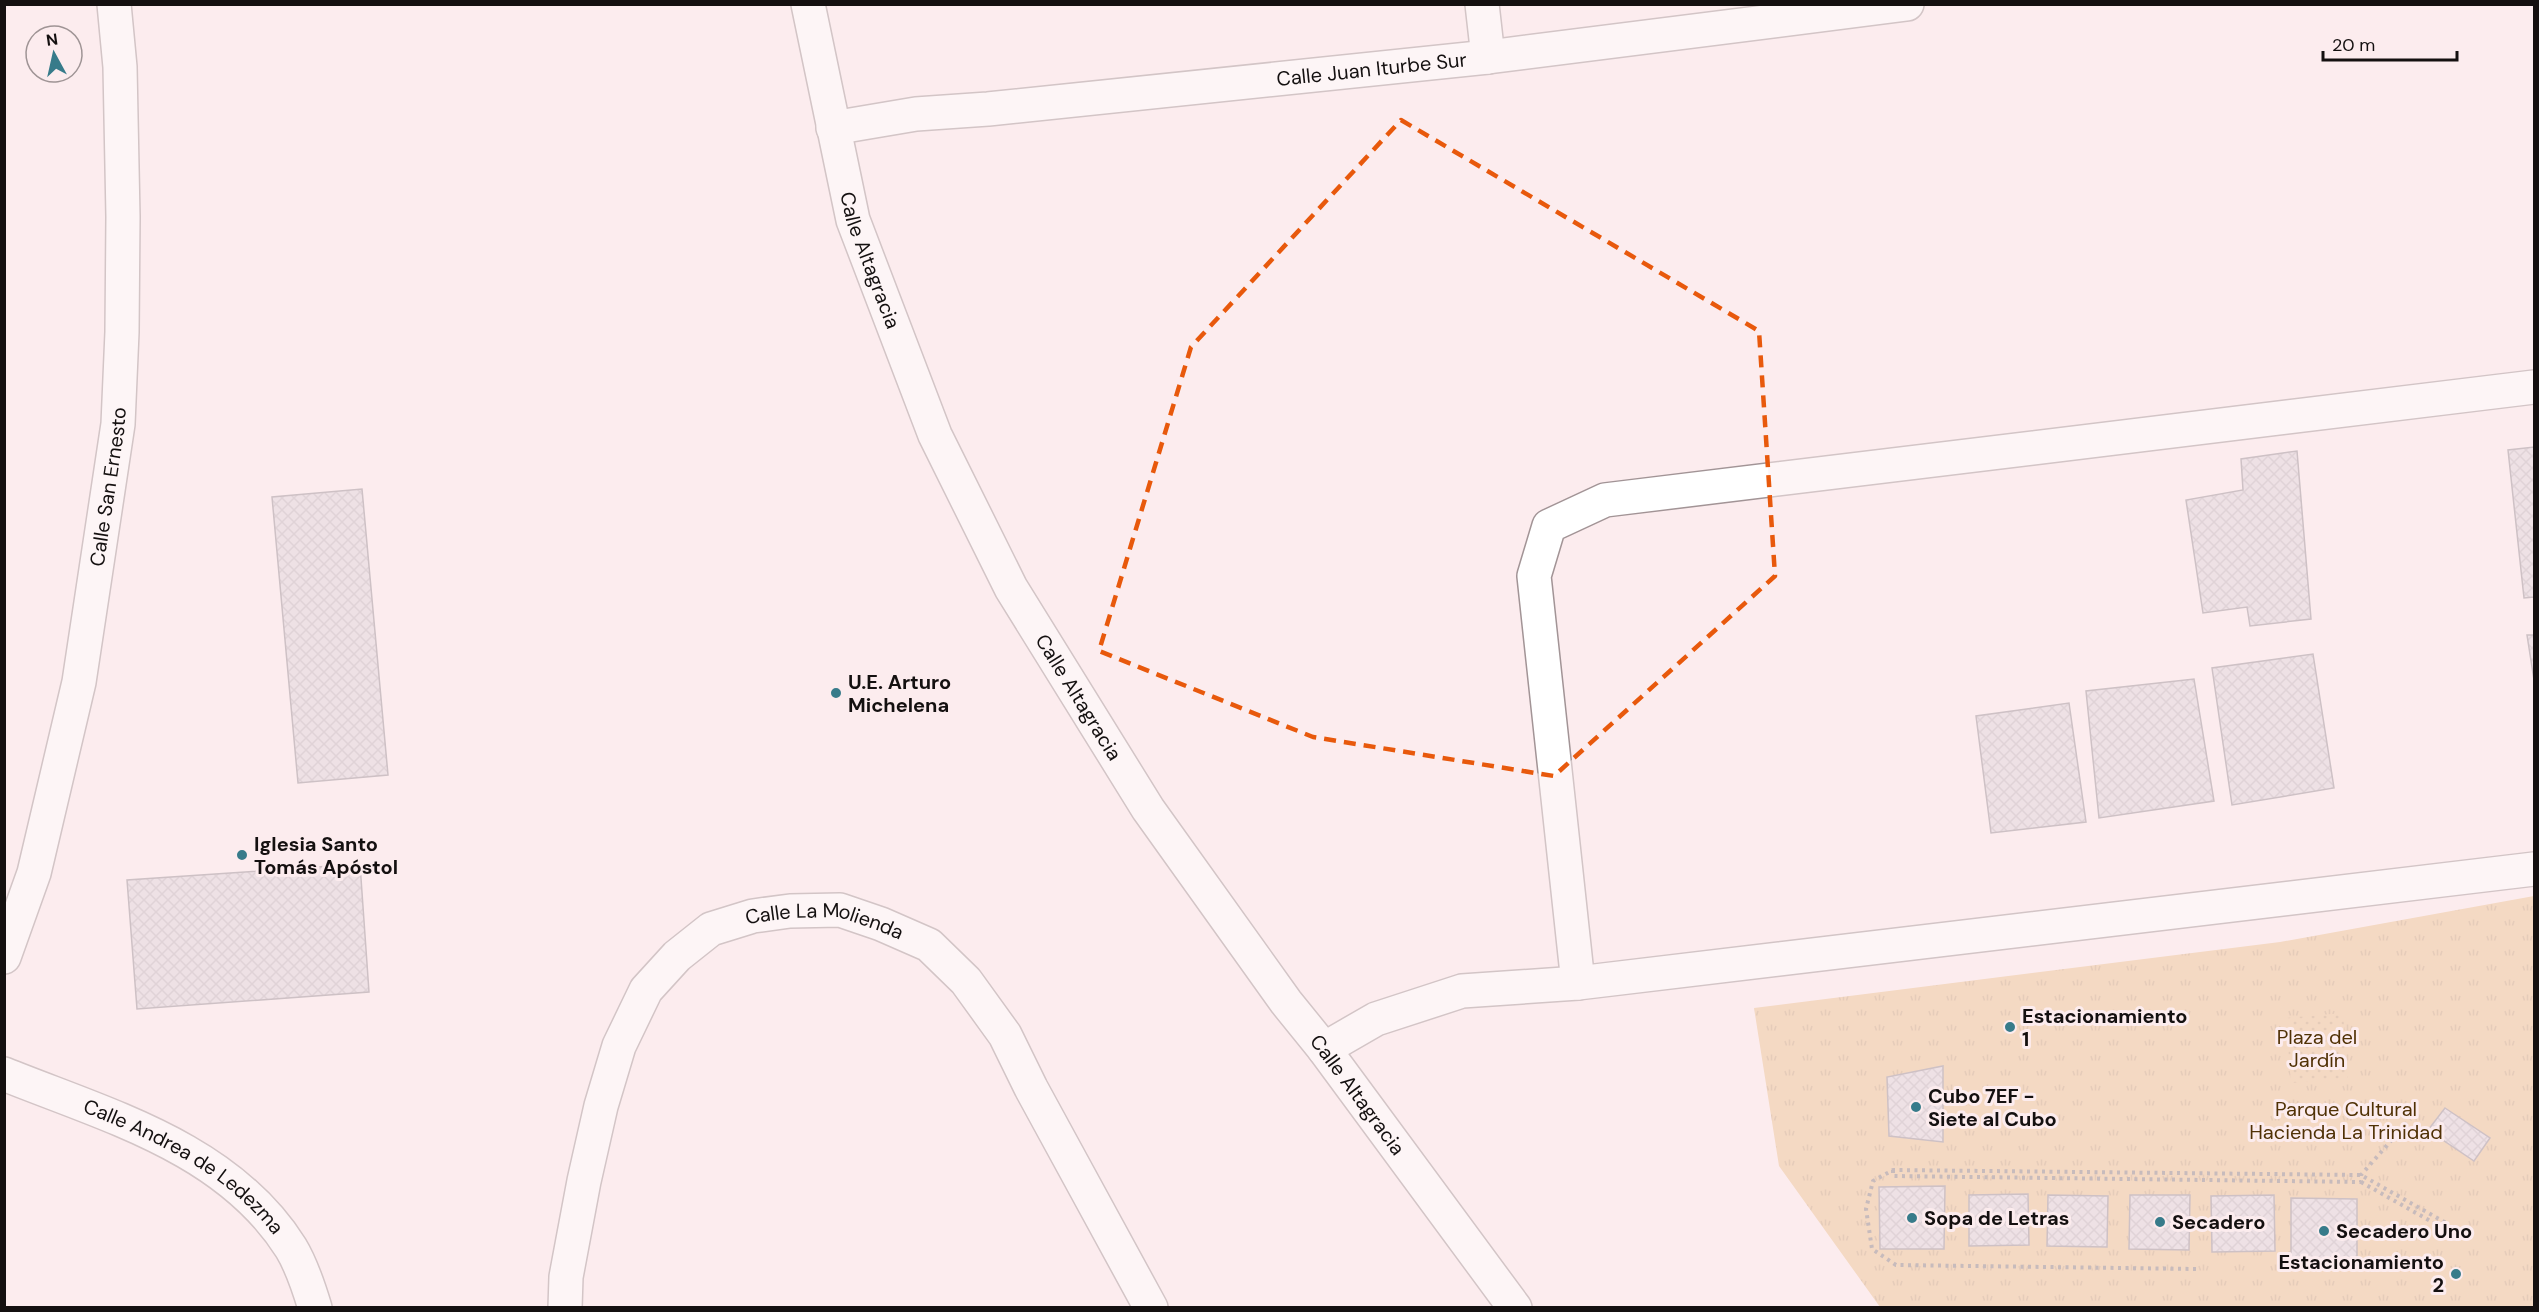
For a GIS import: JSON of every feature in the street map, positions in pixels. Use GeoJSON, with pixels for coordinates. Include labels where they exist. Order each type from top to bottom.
{"type":"FeatureCollection","features":[{"type":"Feature","properties":{"kind":"street","name":"Calle San Ernesto"},"geometry":{"type":"LineString","coordinates":[[4,957],[34,873],[80,682],[118,424],[123,217],[120,67],[114,4]]}},
{"type":"Feature","properties":{"kind":"street","name":"Calle Altagracia"},"geometry":{"type":"LineString","coordinates":[[808,4],[853,220],[935,435],[1011,588],[1148,809],[1286,1002],[1324,1049],[1515,1308]]}},
{"type":"Feature","properties":{"kind":"street"},"geometry":{"type":"LineString","coordinates":[[1482,4],[1488,57]]}},
{"type":"Feature","properties":{"kind":"street","name":"Calle Juan Iturbe Sur"},"geometry":{"type":"LineString","coordinates":[[833,128],[916,114],[988,109],[1488,57],[1907,4]]}},
{"type":"Feature","properties":{"kind":"street"},"geometry":{"type":"LineString","coordinates":[[1578,983],[1534,576],[1549,526],[1605,500],[2535,387]]}},
{"type":"Feature","properties":{"kind":"street"},"geometry":{"type":"LineString","coordinates":[[1324,1049],[1376,1019],[1462,991],[1578,983],[2535,869]]}},
{"type":"Feature","properties":{"kind":"street","name":"Calle La Molienda"},"geometry":{"type":"LineString","coordinates":[[566,1308],[566,1277],[601,1106],[619,1046],[646,990],[676,956],[711,929],[753,916],[790,911],[840,910],[881,924],[929,945],[966,981],[1005,1035],[1031,1088],[1151,1308]]}},
{"type":"Feature","properties":{"kind":"street","name":"Calle Andrea de Ledezma"},"geometry":{"type":"LineString","coordinates":[[4,1074],[161,1137],[205,1162],[241,1190],[267,1217],[292,1249],[315,1308]]}},
{"type":"Feature","properties":{"kind":"path"},"geometry":{"type":"LineString","coordinates":[[2361,1182],[2361,1175],[2410,1119]]}},
{"type":"Feature","properties":{"kind":"path"},"geometry":{"type":"LineString","coordinates":[[1893,1170],[1893,1176],[2361,1182],[2441,1227]]}},
{"type":"Feature","properties":{"kind":"path"},"geometry":{"type":"LineString","coordinates":[[2196,1269],[1896,1265],[1872,1249],[1866,1209],[1873,1181],[1893,1170],[2361,1175],[2448,1224]]}},
{"type":"Feature","properties":{"kind":"highlighted area"},"geometry":{"type":"Polygon","coordinates":[[[1401,120],[1759,331],[1775,576],[1554,776],[1313,737],[1099,651],[1191,347],[1401,120]]]}},
{"type":"Feature","properties":{"kind":"green space","name":"Parque Cultural Hacienda La Trinidad"},"geometry":{"type":"Polygon","coordinates":[[[2534,896],[2534,1307],[1880,1307],[1779,1166],[1754,1008],[2280,942],[2534,896]]]}},
{"type":"Feature","properties":{"kind":"green space","name":"Plaza del Jardín"},"geometry":{"type":"Polygon","coordinates":[[[2343,1013],[2348,1078],[2291,1083],[2286,1018],[2343,1013]]]}},
{"type":"Feature","properties":{"kind":"building"},"geometry":{"type":"Polygon","coordinates":[[[2534,447],[2534,597],[2524,598],[2508,450],[2534,447]]]}},
{"type":"Feature","properties":{"kind":"building"},"geometry":{"type":"Polygon","coordinates":[[[2297,451],[2311,619],[2250,626],[2247,607],[2203,613],[2186,500],[2243,490],[2241,459],[2297,451]]]}},
{"type":"Feature","properties":{"kind":"building"},"geometry":{"type":"Polygon","coordinates":[[[362,489],[388,775],[298,783],[272,497],[362,489]]]}},
{"type":"Feature","properties":{"kind":"building"},"geometry":{"type":"Polygon","coordinates":[[[2527,635],[2534,635],[2534,680],[2527,635]]]}},
{"type":"Feature","properties":{"kind":"building"},"geometry":{"type":"Polygon","coordinates":[[[2313,654],[2334,788],[2232,805],[2212,668],[2313,654]]]}},
{"type":"Feature","properties":{"kind":"building"},"geometry":{"type":"Polygon","coordinates":[[[2194,679],[2214,801],[2099,818],[2086,691],[2194,679]]]}},
{"type":"Feature","properties":{"kind":"building"},"geometry":{"type":"Polygon","coordinates":[[[2069,703],[2086,822],[1991,833],[1976,716],[2069,703]]]}},
{"type":"Feature","properties":{"kind":"building"},"geometry":{"type":"Polygon","coordinates":[[[360,864],[369,992],[137,1009],[127,880],[360,864]]]}},
{"type":"Feature","properties":{"kind":"building","name":"Cubo 7EF - Siete al Cubo"},"geometry":{"type":"Polygon","coordinates":[[[1943,1066],[1943,1142],[1889,1136],[1887,1077],[1943,1066]]]}},
{"type":"Feature","properties":{"kind":"building"},"geometry":{"type":"Polygon","coordinates":[[[2445,1108],[2490,1138],[2474,1161],[2428,1130],[2445,1108]]]}},
{"type":"Feature","properties":{"kind":"building","name":"Sopa de Letras"},"geometry":{"type":"Polygon","coordinates":[[[1945,1186],[1944,1249],[1880,1249],[1879,1187],[1945,1186]]]}},
{"type":"Feature","properties":{"kind":"building"},"geometry":{"type":"Polygon","coordinates":[[[2028,1194],[2029,1245],[1969,1246],[1969,1195],[2028,1194]]]}},
{"type":"Feature","properties":{"kind":"building"},"geometry":{"type":"Polygon","coordinates":[[[2048,1195],[2108,1196],[2107,1247],[2047,1246],[2048,1195]]]}},
{"type":"Feature","properties":{"kind":"building","name":"Secadero"},"geometry":{"type":"Polygon","coordinates":[[[2130,1195],[2190,1195],[2189,1250],[2129,1249],[2130,1195]]]}},
{"type":"Feature","properties":{"kind":"building"},"geometry":{"type":"Polygon","coordinates":[[[2274,1195],[2275,1251],[2212,1252],[2211,1196],[2274,1195]]]}},
{"type":"Feature","properties":{"kind":"building","name":"Secadero Uno"},"geometry":{"type":"Polygon","coordinates":[[[2291,1198],[2357,1199],[2357,1263],[2291,1263],[2291,1198]]]}},
{"type":"Feature","properties":{"kind":"place","name":"U.E. Arturo Michelena"},"geometry":{"type":"Point","coordinates":[836,693]}},
{"type":"Feature","properties":{"kind":"place","name":"Iglesia Santo Tomás Apóstol"},"geometry":{"type":"Point","coordinates":[242,855]}},
{"type":"Feature","properties":{"kind":"place","name":"Estacionamiento 1"},"geometry":{"type":"Point","coordinates":[2010,1027]}},
{"type":"Feature","properties":{"kind":"place","name":"Cubo 7EF - Siete al Cubo"},"geometry":{"type":"Point","coordinates":[1916,1107]}},
{"type":"Feature","properties":{"kind":"place","name":"Sopa de Letras"},"geometry":{"type":"Point","coordinates":[1912,1218]}},
{"type":"Feature","properties":{"kind":"place","name":"Secadero"},"geometry":{"type":"Point","coordinates":[2160,1222]}},
{"type":"Feature","properties":{"kind":"place","name":"Secadero Uno"},"geometry":{"type":"Point","coordinates":[2324,1231]}},
{"type":"Feature","properties":{"kind":"place","name":"Estacionamiento 2"},"geometry":{"type":"Point","coordinates":[2456,1274]}}]}
